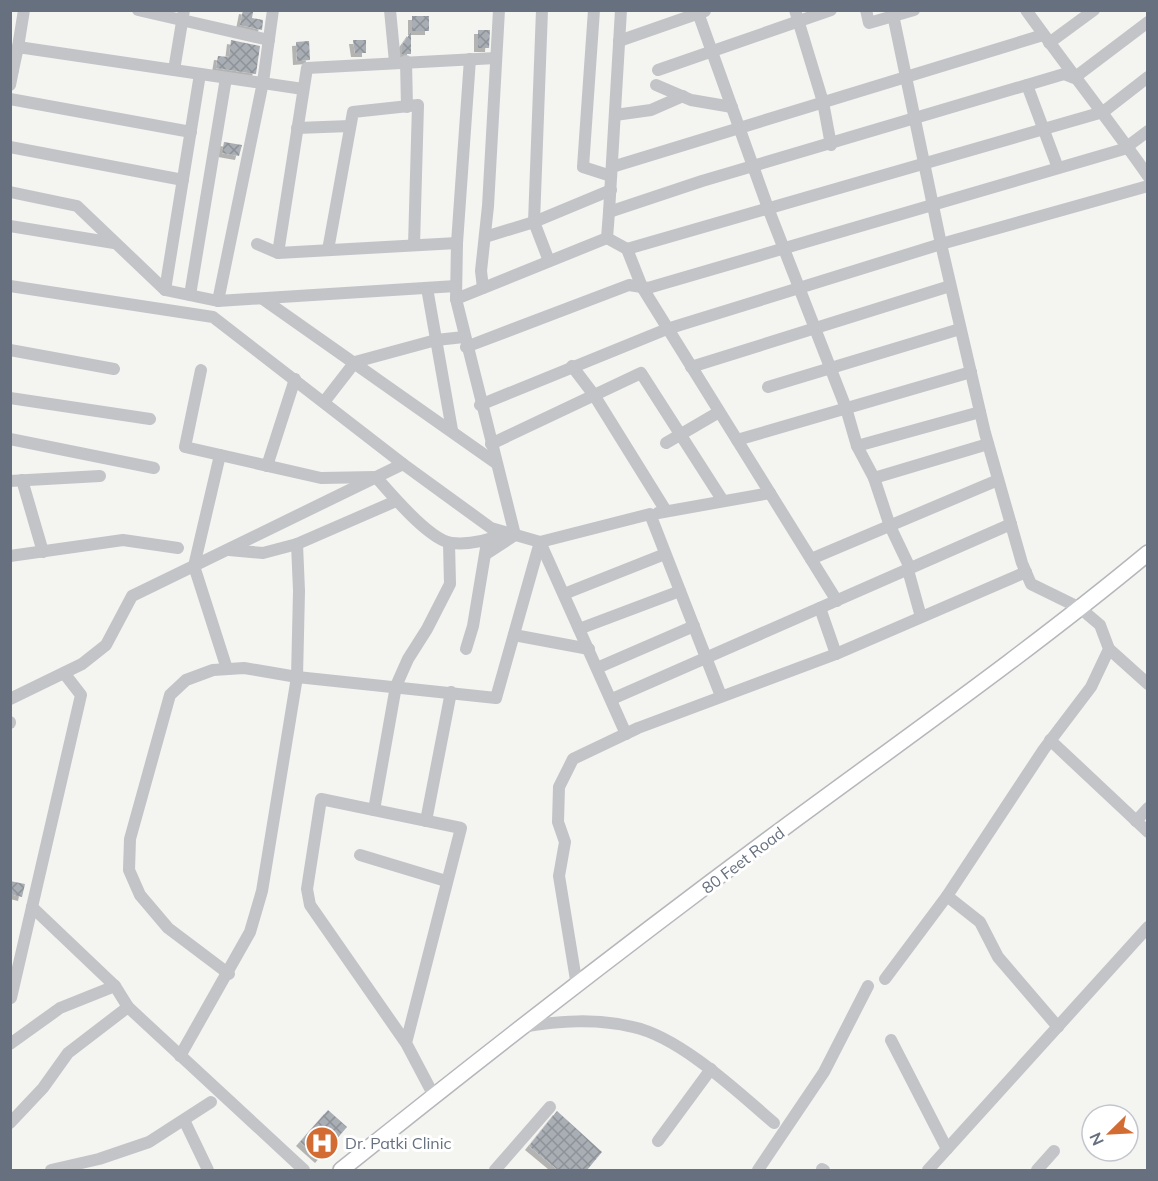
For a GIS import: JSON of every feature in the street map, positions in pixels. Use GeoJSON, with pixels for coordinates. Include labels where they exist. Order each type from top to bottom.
{"type":"FeatureCollection","features":[{"type":"Feature","properties":{"kind":"main road","name":"80 Feet Road"},"geometry":{"type":"LineString","coordinates":[[341,1170],[521,1027],[1080,608],[1148,553]]}},
{"type":"Feature","properties":{"kind":"street"},"geometry":{"type":"LineString","coordinates":[[10,85],[24,10]]}},
{"type":"Feature","properties":{"kind":"street"},"geometry":{"type":"LineString","coordinates":[[138,10],[184,16],[269,40]]}},
{"type":"Feature","properties":{"kind":"street"},"geometry":{"type":"LineString","coordinates":[[218,301],[263,82],[273,10]]}},
{"type":"Feature","properties":{"kind":"street"},"geometry":{"type":"LineString","coordinates":[[390,10],[407,106]]}},
{"type":"Feature","properties":{"kind":"street"},"geometry":{"type":"LineString","coordinates":[[483,288],[481,271],[499,10]]}},
{"type":"Feature","properties":{"kind":"street"},"geometry":{"type":"LineString","coordinates":[[542,10],[534,222],[549,261]]}},
{"type":"Feature","properties":{"kind":"street"},"geometry":{"type":"LineString","coordinates":[[594,10],[583,167],[612,172],[906,76],[1046,39],[1094,10]]}},
{"type":"Feature","properties":{"kind":"street"},"geometry":{"type":"LineString","coordinates":[[606,238],[611,190],[621,10]]}},
{"type":"Feature","properties":{"kind":"street"},"geometry":{"type":"LineString","coordinates":[[657,70],[712,51],[797,16],[831,10]]}},
{"type":"Feature","properties":{"kind":"street"},"geometry":{"type":"LineString","coordinates":[[866,10],[869,23],[892,14],[914,10]]}},
{"type":"Feature","properties":{"kind":"street"},"geometry":{"type":"LineString","coordinates":[[1026,10],[1148,176]]}},
{"type":"Feature","properties":{"kind":"street"},"geometry":{"type":"LineString","coordinates":[[619,41],[700,11],[739,129],[829,369],[846,408],[857,446],[874,478],[890,526],[910,568],[908,570],[921,617]]}},
{"type":"Feature","properties":{"kind":"street"},"geometry":{"type":"LineString","coordinates":[[892,14],[950,286],[980,412],[1026,572],[1031,584],[1080,608],[1100,625],[1109,649],[1148,684]]}},
{"type":"Feature","properties":{"kind":"street"},"geometry":{"type":"LineString","coordinates":[[174,70],[184,16]]}},
{"type":"Feature","properties":{"kind":"street"},"geometry":{"type":"LineString","coordinates":[[797,16],[823,102],[831,145]]}},
{"type":"Feature","properties":{"kind":"street"},"geometry":{"type":"LineString","coordinates":[[1074,78],[1148,22]]}},
{"type":"Feature","properties":{"kind":"street"},"geometry":{"type":"LineString","coordinates":[[18,47],[263,82],[303,90]]}},
{"type":"Feature","properties":{"kind":"street"},"geometry":{"type":"LineString","coordinates":[[278,253],[307,68],[496,58]]}},
{"type":"Feature","properties":{"kind":"street"},"geometry":{"type":"LineString","coordinates":[[470,59],[456,243],[456,293],[465,342],[496,463],[510,534]]}},
{"type":"Feature","properties":{"kind":"street"},"geometry":{"type":"LineString","coordinates":[[165,290],[200,74]]}},
{"type":"Feature","properties":{"kind":"street"},"geometry":{"type":"LineString","coordinates":[[609,212],[1064,74],[1074,78]]}},
{"type":"Feature","properties":{"kind":"street"},"geometry":{"type":"LineString","coordinates":[[627,249],[1103,112],[1148,77]]}},
{"type":"Feature","properties":{"kind":"street"},"geometry":{"type":"LineString","coordinates":[[190,295],[226,78]]}},
{"type":"Feature","properties":{"kind":"street"},"geometry":{"type":"LineString","coordinates":[[656,85],[683,96],[732,107]]}},
{"type":"Feature","properties":{"kind":"street"},"geometry":{"type":"LineString","coordinates":[[1027,85],[1058,168]]}},
{"type":"Feature","properties":{"kind":"street"},"geometry":{"type":"LineString","coordinates":[[615,116],[651,110],[683,96]]}},
{"type":"Feature","properties":{"kind":"street"},"geometry":{"type":"LineString","coordinates":[[10,99],[191,132]]}},
{"type":"Feature","properties":{"kind":"street"},"geometry":{"type":"LineString","coordinates":[[328,250],[353,112],[418,105],[414,245]]}},
{"type":"Feature","properties":{"kind":"street"},"geometry":{"type":"LineString","coordinates":[[297,128],[350,126]]}},
{"type":"Feature","properties":{"kind":"street"},"geometry":{"type":"LineString","coordinates":[[324,402],[355,362],[436,340],[465,342],[629,285],[648,288],[1058,168],[1127,146],[1148,131]]}},
{"type":"Feature","properties":{"kind":"street"},"geometry":{"type":"LineString","coordinates":[[10,147],[183,180]]}},
{"type":"Feature","properties":{"kind":"street"},"geometry":{"type":"LineString","coordinates":[[480,405],[667,329],[941,244],[1148,186]]}},
{"type":"Feature","properties":{"kind":"street"},"geometry":{"type":"LineString","coordinates":[[485,237],[534,222],[611,190]]}},
{"type":"Feature","properties":{"kind":"street"},"geometry":{"type":"LineString","coordinates":[[10,192],[77,206],[165,290],[218,301],[427,288],[456,293],[483,288],[606,238],[627,249],[642,287],[667,329],[837,600]]}},
{"type":"Feature","properties":{"kind":"street"},"geometry":{"type":"LineString","coordinates":[[10,226],[116,243]]}},
{"type":"Feature","properties":{"kind":"street"},"geometry":{"type":"LineString","coordinates":[[257,244],[278,253],[456,243]]}},
{"type":"Feature","properties":{"kind":"street"},"geometry":{"type":"LineString","coordinates":[[10,286],[213,317],[403,464],[490,528],[510,534],[540,542],[651,514],[770,493]]}},
{"type":"Feature","properties":{"kind":"street"},"geometry":{"type":"LineString","coordinates":[[691,368],[950,286]]}},
{"type":"Feature","properties":{"kind":"street"},"geometry":{"type":"LineString","coordinates":[[427,288],[452,430]]}},
{"type":"Feature","properties":{"kind":"street"},"geometry":{"type":"LineString","coordinates":[[263,298],[496,463]]}},
{"type":"Feature","properties":{"kind":"street"},"geometry":{"type":"LineString","coordinates":[[768,387],[960,328]]}},
{"type":"Feature","properties":{"kind":"street"},"geometry":{"type":"LineString","coordinates":[[10,350],[114,369]]}},
{"type":"Feature","properties":{"kind":"street"},"geometry":{"type":"LineString","coordinates":[[572,366],[594,395],[666,511]]}},
{"type":"Feature","properties":{"kind":"street"},"geometry":{"type":"LineString","coordinates":[[201,370],[185,447],[321,478],[376,477]]}},
{"type":"Feature","properties":{"kind":"street"},"geometry":{"type":"LineString","coordinates":[[737,440],[971,372]]}},
{"type":"Feature","properties":{"kind":"street"},"geometry":{"type":"LineString","coordinates":[[491,444],[641,373],[723,501]]}},
{"type":"Feature","properties":{"kind":"street"},"geometry":{"type":"LineString","coordinates":[[267,466],[295,379]]}},
{"type":"Feature","properties":{"kind":"street"},"geometry":{"type":"LineString","coordinates":[[10,398],[150,419]]}},
{"type":"Feature","properties":{"kind":"street"},"geometry":{"type":"LineString","coordinates":[[666,443],[719,412]]}},
{"type":"Feature","properties":{"kind":"street"},"geometry":{"type":"LineString","coordinates":[[857,446],[980,412]]}},
{"type":"Feature","properties":{"kind":"street"},"geometry":{"type":"LineString","coordinates":[[10,439],[154,468]]}},
{"type":"Feature","properties":{"kind":"street"},"geometry":{"type":"LineString","coordinates":[[874,478],[988,444]]}},
{"type":"Feature","properties":{"kind":"street"},"geometry":{"type":"LineString","coordinates":[[220,455],[194,566],[227,669]]}},
{"type":"Feature","properties":{"kind":"street"},"geometry":{"type":"LineString","coordinates":[[10,699],[82,664],[106,645],[132,596],[403,464]]}},
{"type":"Feature","properties":{"kind":"street"},"geometry":{"type":"LineString","coordinates":[[43,552],[16,481],[100,476]]}},
{"type":"Feature","properties":{"kind":"street"},"geometry":{"type":"LineString","coordinates":[[376,477],[409,515],[449,543],[486,548],[510,534]]}},
{"type":"Feature","properties":{"kind":"street"},"geometry":{"type":"LineString","coordinates":[[812,559],[998,480]]}},
{"type":"Feature","properties":{"kind":"street"},"geometry":{"type":"LineString","coordinates":[[227,550],[263,553],[297,544],[396,501]]}},
{"type":"Feature","properties":{"kind":"street"},"geometry":{"type":"LineString","coordinates":[[651,514],[721,696]]}},
{"type":"Feature","properties":{"kind":"street"},"geometry":{"type":"LineString","coordinates":[[612,699],[1011,524]]}},
{"type":"Feature","properties":{"kind":"street"},"geometry":{"type":"LineString","coordinates":[[10,556],[123,540],[178,548]]}},
{"type":"Feature","properties":{"kind":"street"},"geometry":{"type":"LineString","coordinates":[[540,542],[626,734]]}},
{"type":"Feature","properties":{"kind":"street"},"geometry":{"type":"LineString","coordinates":[[229,974],[168,928],[140,895],[129,870],[130,838],[170,695],[186,680],[213,670],[244,668],[297,677],[496,698],[540,542]]}},
{"type":"Feature","properties":{"kind":"street"},"geometry":{"type":"LineString","coordinates":[[374,810],[396,686],[408,659],[427,629],[450,584],[449,543]]}},
{"type":"Feature","properties":{"kind":"street"},"geometry":{"type":"LineString","coordinates":[[180,1056],[208,1003],[229,974],[250,932],[262,891],[297,677],[300,591],[297,544]]}},
{"type":"Feature","properties":{"kind":"street"},"geometry":{"type":"LineString","coordinates":[[466,649],[473,626],[486,548]]}},
{"type":"Feature","properties":{"kind":"street"},"geometry":{"type":"LineString","coordinates":[[564,594],[665,554]]}},
{"type":"Feature","properties":{"kind":"street"},"geometry":{"type":"LineString","coordinates":[[577,986],[559,876],[565,842],[558,822],[559,787],[573,759],[626,734],[721,696],[836,654],[1026,572]]}},
{"type":"Feature","properties":{"kind":"street"},"geometry":{"type":"LineString","coordinates":[[579,629],[680,591]]}},
{"type":"Feature","properties":{"kind":"street"},"geometry":{"type":"LineString","coordinates":[[820,608],[836,654]]}},
{"type":"Feature","properties":{"kind":"street"},"geometry":{"type":"LineString","coordinates":[[597,668],[694,626]]}},
{"type":"Feature","properties":{"kind":"street"},"geometry":{"type":"LineString","coordinates":[[514,635],[589,649]]}},
{"type":"Feature","properties":{"kind":"street"},"geometry":{"type":"LineString","coordinates":[[885,979],[946,896],[1050,740],[1091,687],[1109,649]]}},
{"type":"Feature","properties":{"kind":"street"},"geometry":{"type":"LineString","coordinates":[[11,998],[81,695],[64,673]]}},
{"type":"Feature","properties":{"kind":"street"},"geometry":{"type":"LineString","coordinates":[[426,821],[451,692]]}},
{"type":"Feature","properties":{"kind":"street"},"geometry":{"type":"LineString","coordinates":[[1050,740],[1148,832]]}},
{"type":"Feature","properties":{"kind":"street"},"geometry":{"type":"LineString","coordinates":[[406,1043],[461,828],[321,799],[307,889],[310,905],[406,1043],[434,1096]]}},
{"type":"Feature","properties":{"kind":"street"},"geometry":{"type":"LineString","coordinates":[[1136,821],[1148,808]]}},
{"type":"Feature","properties":{"kind":"street"},"geometry":{"type":"LineString","coordinates":[[360,855],[446,881]]}},
{"type":"Feature","properties":{"kind":"street"},"geometry":{"type":"LineString","coordinates":[[946,896],[980,922],[998,957],[1058,1027]]}},
{"type":"Feature","properties":{"kind":"street"},"geometry":{"type":"LineString","coordinates":[[32,907],[116,986],[128,1007],[304,1170]]}},
{"type":"Feature","properties":{"kind":"street"},"geometry":{"type":"LineString","coordinates":[[928,1170],[1148,927]]}},
{"type":"Feature","properties":{"kind":"street"},"geometry":{"type":"LineString","coordinates":[[10,1044],[60,1008],[116,986]]}},
{"type":"Feature","properties":{"kind":"street"},"geometry":{"type":"LineString","coordinates":[[758,1170],[824,1072],[868,986]]}},
{"type":"Feature","properties":{"kind":"street"},"geometry":{"type":"LineString","coordinates":[[10,1123],[43,1088],[68,1053],[128,1007]]}},
{"type":"Feature","properties":{"kind":"street"},"geometry":{"type":"LineString","coordinates":[[521,1027],[567,1020],[634,1027],[678,1047],[711,1069],[774,1123]]}},
{"type":"Feature","properties":{"kind":"street"},"geometry":{"type":"LineString","coordinates":[[891,1040],[947,1149]]}},
{"type":"Feature","properties":{"kind":"street"},"geometry":{"type":"LineString","coordinates":[[658,1141],[711,1069]]}},
{"type":"Feature","properties":{"kind":"street"},"geometry":{"type":"LineString","coordinates":[[51,1170],[99,1160],[149,1142],[212,1102]]}},
{"type":"Feature","properties":{"kind":"street"},"geometry":{"type":"LineString","coordinates":[[495,1170],[550,1107]]}},
{"type":"Feature","properties":{"kind":"street"},"geometry":{"type":"LineString","coordinates":[[184,1120],[208,1170]]}},
{"type":"Feature","properties":{"kind":"street"},"geometry":{"type":"LineString","coordinates":[[1036,1170],[1054,1151]]}},
{"type":"Feature","properties":{"kind":"building"},"geometry":{"type":"Polygon","coordinates":[[[243,10],[253,12],[252,18],[263,20],[262,30],[240,25],[243,10]]]}},
{"type":"Feature","properties":{"kind":"building"},"geometry":{"type":"Polygon","coordinates":[[[412,16],[429,16],[429,31],[412,31],[412,16]]]}},
{"type":"Feature","properties":{"kind":"building"},"geometry":{"type":"Polygon","coordinates":[[[478,30],[490,30],[489,48],[478,48],[478,30]]]}},
{"type":"Feature","properties":{"kind":"building"},"geometry":{"type":"Polygon","coordinates":[[[411,32],[411,54],[402,54],[402,45],[411,32]]]}},
{"type":"Feature","properties":{"kind":"building"},"geometry":{"type":"Polygon","coordinates":[[[231,40],[260,46],[256,74],[216,68],[218,56],[229,57],[231,40]]]}},
{"type":"Feature","properties":{"kind":"building"},"geometry":{"type":"Polygon","coordinates":[[[353,40],[366,40],[366,53],[355,53],[353,40]]]}},
{"type":"Feature","properties":{"kind":"building"},"geometry":{"type":"Polygon","coordinates":[[[309,41],[310,60],[297,61],[296,42],[309,41]]]}},
{"type":"Feature","properties":{"kind":"building"},"geometry":{"type":"Polygon","coordinates":[[[224,142],[242,145],[239,156],[222,153],[224,142]]]}},
{"type":"Feature","properties":{"kind":"building"},"geometry":{"type":"Polygon","coordinates":[[[10,881],[25,884],[22,897],[10,894],[10,881]]]}},
{"type":"Feature","properties":{"kind":"building"},"geometry":{"type":"Polygon","coordinates":[[[328,1110],[347,1127],[319,1159],[300,1142],[328,1110]]]}},
{"type":"Feature","properties":{"kind":"building"},"geometry":{"type":"Polygon","coordinates":[[[557,1111],[602,1152],[587,1170],[558,1170],[529,1146],[557,1111]]]}},
{"type":"Feature","properties":{"kind":"place","name":"Dr. Patki Clinic"},"geometry":{"type":"Point","coordinates":[322,1143]}}]}
